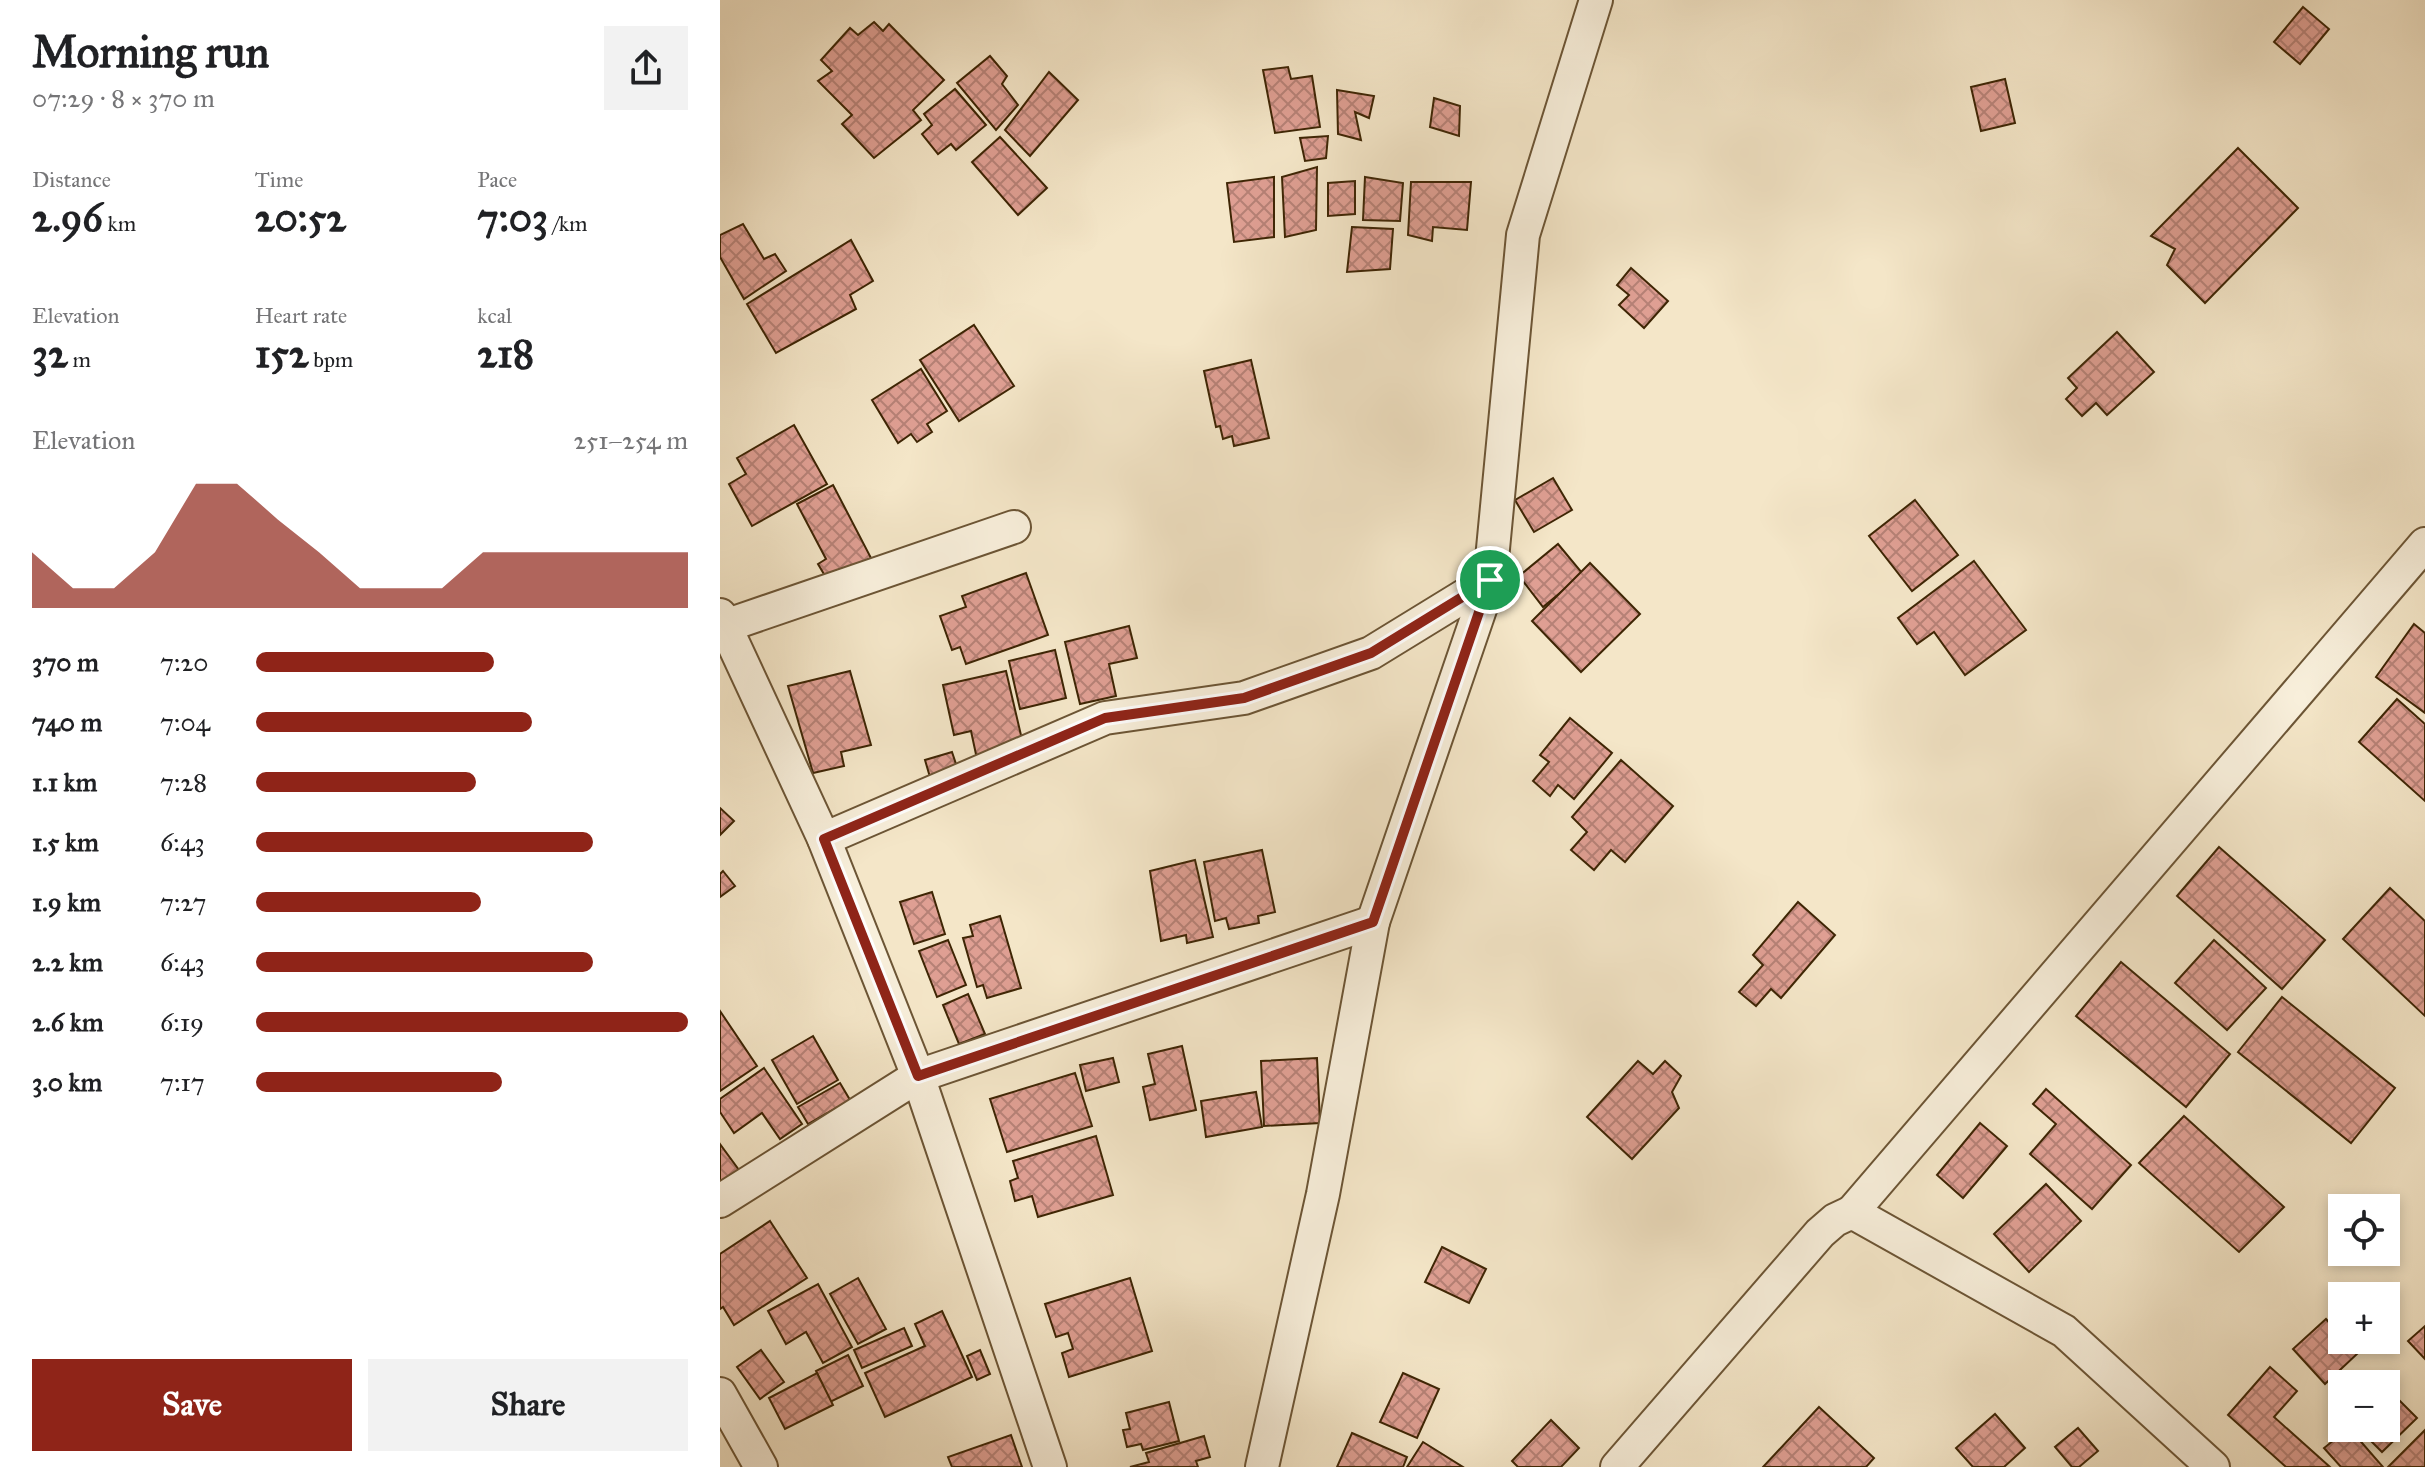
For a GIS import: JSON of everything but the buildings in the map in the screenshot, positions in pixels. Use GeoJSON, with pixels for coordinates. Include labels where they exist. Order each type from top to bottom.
{"type":"FeatureCollection","features":[{"type":"Feature","properties":{"kind":"street"},"geometry":{"type":"LineString","coordinates":[[1262,1467],[1323,1194],[1373,922],[1490,580],[1523,235],[1596,0]]}},
{"type":"Feature","properties":{"kind":"street"},"geometry":{"type":"LineString","coordinates":[[1014,527],[723,620],[824,839],[918,1076],[1050,1467]]}},
{"type":"Feature","properties":{"kind":"street"},"geometry":{"type":"LineString","coordinates":[[1617,1467],[1820,1233],[1835,1220],[1852,1212],[2425,544]]}},
{"type":"Feature","properties":{"kind":"street"},"geometry":{"type":"LineString","coordinates":[[824,839],[1105,718],[1244,698],[1371,653],[1490,580]]}},
{"type":"Feature","properties":{"kind":"street"},"geometry":{"type":"LineString","coordinates":[[720,1201],[918,1076],[1373,922]]}},
{"type":"Feature","properties":{"kind":"street"},"geometry":{"type":"LineString","coordinates":[[1852,1212],[2064,1331],[2213,1467]]}},
{"type":"Feature","properties":{"kind":"street"},"geometry":{"type":"LineString","coordinates":[[720,1394],[761,1467]]}},
{"type":"Feature","properties":{"kind":"route"},"geometry":{"type":"LineString","coordinates":[[1490,580],[1373,922],[918,1076],[824,839],[1105,718],[1244,698],[1333,668],[1371,653],[1490,580]]}}]}
